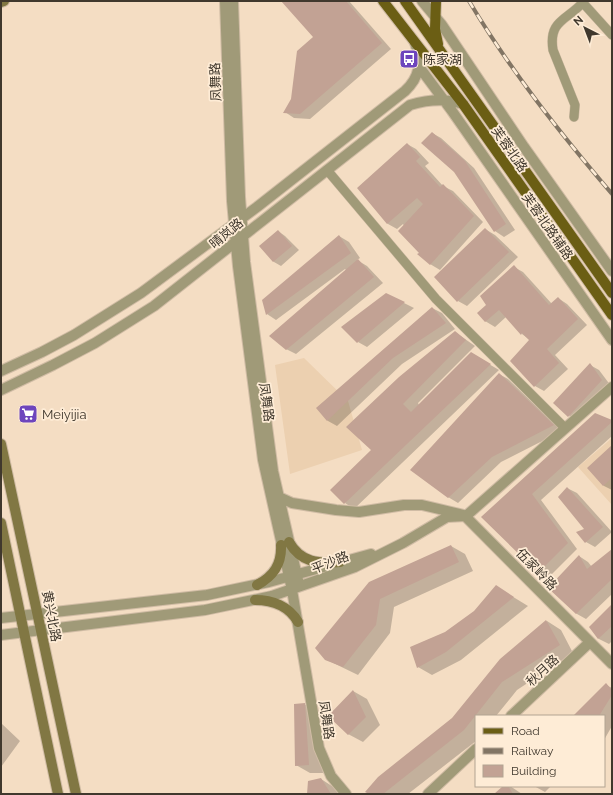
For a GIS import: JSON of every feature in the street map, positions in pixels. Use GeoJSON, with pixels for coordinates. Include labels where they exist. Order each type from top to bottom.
{"type":"FeatureCollection","features":[{"type":"Feature","properties":{"kind":"main road","name":"芙蓉北路"},"geometry":{"type":"LineString","coordinates":[[383,1],[463,104],[612,315]]}},
{"type":"Feature","properties":{"kind":"main road","name":"芙蓉北路"},"geometry":{"type":"LineString","coordinates":[[405,1],[440,48],[612,293]]}},
{"type":"Feature","properties":{"kind":"main road"},"geometry":{"type":"LineString","coordinates":[[436,1],[435,29],[440,48]]}},
{"type":"Feature","properties":{"kind":"main road","name":"黄兴北路"},"geometry":{"type":"LineString","coordinates":[[1,444],[76,794]]}},
{"type":"Feature","properties":{"kind":"main road"},"geometry":{"type":"LineString","coordinates":[[1,523],[58,794]]}},
{"type":"Feature","properties":{"kind":"main road"},"geometry":{"type":"LineString","coordinates":[[256,585],[266,579],[276,569],[280,562],[285,544],[309,561],[322,563],[340,562]]}},
{"type":"Feature","properties":{"kind":"main road"},"geometry":{"type":"LineString","coordinates":[[255,600],[268,601],[285,608],[295,616],[298,622]]}},
{"type":"Feature","properties":{"kind":"street","name":"凤舞路"},"geometry":{"type":"LineString","coordinates":[[225,1],[239,240],[250,368],[262,460],[296,589],[298,622],[319,748],[331,776],[346,794]]}},
{"type":"Feature","properties":{"kind":"street","name":"凤舞路"},"geometry":{"type":"LineString","coordinates":[[233,1],[238,222]]}},
{"type":"Feature","properties":{"kind":"street","name":"芙蓉北路辅路"},"geometry":{"type":"LineString","coordinates":[[422,1],[436,17],[612,271]]}},
{"type":"Feature","properties":{"kind":"street"},"geometry":{"type":"LineString","coordinates":[[574,117],[575,105],[553,50],[552,41],[554,28],[584,2],[612,35]]}},
{"type":"Feature","properties":{"kind":"street"},"geometry":{"type":"LineString","coordinates":[[413,39],[420,60],[420,68]]}},
{"type":"Feature","properties":{"kind":"street","name":"晴岚路"},"geometry":{"type":"LineString","coordinates":[[1,371],[61,342],[135,297],[238,222],[405,91],[412,85],[420,68]]}},
{"type":"Feature","properties":{"kind":"street","name":"芙蓉北路辅路"},"geometry":{"type":"LineString","coordinates":[[420,68],[612,340]]}},
{"type":"Feature","properties":{"kind":"street","name":"晴岚路"},"geometry":{"type":"LineString","coordinates":[[1,390],[53,365],[126,325],[154,306],[410,106],[418,102],[443,100],[463,104]]}},
{"type":"Feature","properties":{"kind":"street"},"geometry":{"type":"LineString","coordinates":[[327,170],[436,299],[564,426]]}},
{"type":"Feature","properties":{"kind":"street"},"geometry":{"type":"LineString","coordinates":[[534,228],[545,221]]}},
{"type":"Feature","properties":{"kind":"street","name":"凤舞路"},"geometry":{"type":"LineString","coordinates":[[239,240],[285,544]]}},
{"type":"Feature","properties":{"kind":"street","name":"平沙路"},"geometry":{"type":"LineString","coordinates":[[1,635],[205,610],[255,600],[296,589],[355,567],[403,543],[447,517],[466,516],[564,426],[612,379]]}},
{"type":"Feature","properties":{"kind":"street","name":"平沙路"},"geometry":{"type":"LineString","coordinates":[[1,618],[188,598],[256,585],[362,557],[377,551],[441,515],[464,510],[612,387]]}},
{"type":"Feature","properties":{"kind":"street","name":"伍家岭路"},"geometry":{"type":"LineString","coordinates":[[278,497],[292,503],[359,512],[404,505],[422,505],[455,511],[466,516],[612,664]]}},
{"type":"Feature","properties":{"kind":"street","name":"秋月路"},"geometry":{"type":"LineString","coordinates":[[512,715],[592,644]]}},
{"type":"Feature","properties":{"kind":"street","name":"秋月路"},"geometry":{"type":"LineString","coordinates":[[522,715],[592,644]]}},
{"type":"Feature","properties":{"kind":"street"},"geometry":{"type":"LineString","coordinates":[[428,794],[475,750]]}},
{"type":"Feature","properties":{"kind":"street"},"geometry":{"type":"LineString","coordinates":[[438,794],[475,759]]}},
{"type":"Feature","properties":{"kind":"shaded area"},"geometry":{"type":"Polygon","coordinates":[[[304,358],[348,401],[362,450],[290,474],[275,365],[304,358]]]}},
{"type":"Feature","properties":{"kind":"shaded area"},"geometry":{"type":"Polygon","coordinates":[[[612,438],[612,505],[578,467],[612,438]]]}},
{"type":"Feature","properties":{"kind":"building"},"geometry":{"type":"Polygon","coordinates":[[[281,1],[346,1],[382,43],[300,114],[283,113],[291,99],[297,51],[313,37],[281,1]]]}},
{"type":"Feature","properties":{"kind":"building"},"geometry":{"type":"Polygon","coordinates":[[[432,132],[465,161],[506,224],[494,232],[454,172],[421,143],[432,132]]]}},
{"type":"Feature","properties":{"kind":"building"},"geometry":{"type":"Polygon","coordinates":[[[407,143],[420,157],[416,161],[440,187],[443,184],[474,216],[430,265],[417,254],[419,253],[398,231],[423,204],[417,198],[387,224],[357,188],[407,143]]]}},
{"type":"Feature","properties":{"kind":"building"},"geometry":{"type":"Polygon","coordinates":[[[485,228],[509,252],[457,302],[434,277],[485,228]]]}},
{"type":"Feature","properties":{"kind":"building"},"geometry":{"type":"Polygon","coordinates":[[[278,230],[292,246],[273,262],[259,246],[278,230]]]}},
{"type":"Feature","properties":{"kind":"building"},"geometry":{"type":"Polygon","coordinates":[[[339,235],[351,253],[266,315],[262,300],[339,235]]]}},
{"type":"Feature","properties":{"kind":"building"},"geometry":{"type":"Polygon","coordinates":[[[358,259],[374,277],[286,350],[269,336],[358,259]]]}},
{"type":"Feature","properties":{"kind":"building"},"geometry":{"type":"Polygon","coordinates":[[[514,265],[549,305],[558,297],[578,319],[547,349],[559,363],[534,387],[510,361],[529,340],[522,333],[521,335],[499,310],[485,322],[477,313],[486,305],[480,296],[514,265]]]}},
{"type":"Feature","properties":{"kind":"building"},"geometry":{"type":"Polygon","coordinates":[[[386,293],[405,302],[357,343],[341,327],[386,293]]]}},
{"type":"Feature","properties":{"kind":"building"},"geometry":{"type":"Polygon","coordinates":[[[432,307],[446,323],[393,358],[327,421],[316,408],[432,307]]]}},
{"type":"Feature","properties":{"kind":"building"},"geometry":{"type":"Polygon","coordinates":[[[455,331],[466,340],[403,404],[411,412],[471,352],[491,364],[344,504],[330,490],[371,450],[346,427],[399,377],[455,331]]]}},
{"type":"Feature","properties":{"kind":"building"},"geometry":{"type":"Polygon","coordinates":[[[590,363],[602,380],[568,417],[553,403],[590,363]]]}},
{"type":"Feature","properties":{"kind":"building"},"geometry":{"type":"Polygon","coordinates":[[[499,373],[554,425],[492,457],[448,498],[410,470],[499,373]]]}},
{"type":"Feature","properties":{"kind":"building"},"geometry":{"type":"Polygon","coordinates":[[[595,413],[612,420],[612,422],[532,494],[568,543],[537,574],[526,561],[481,517],[595,413]]]}},
{"type":"Feature","properties":{"kind":"building"},"geometry":{"type":"Polygon","coordinates":[[[612,445],[612,478],[603,486],[587,468],[612,445]]]}},
{"type":"Feature","properties":{"kind":"building"},"geometry":{"type":"Polygon","coordinates":[[[567,487],[603,527],[585,543],[576,532],[584,529],[558,497],[567,487]]]}},
{"type":"Feature","properties":{"kind":"building"},"geometry":{"type":"Polygon","coordinates":[[[451,545],[459,562],[380,599],[376,625],[343,667],[325,660],[315,648],[369,582],[451,545]]]}},
{"type":"Feature","properties":{"kind":"building"},"geometry":{"type":"Polygon","coordinates":[[[612,549],[612,579],[576,614],[548,588],[579,555],[587,569],[612,549]]]}},
{"type":"Feature","properties":{"kind":"building"},"geometry":{"type":"Polygon","coordinates":[[[496,585],[514,597],[446,652],[417,668],[410,647],[445,632],[474,611],[496,585]]]}},
{"type":"Feature","properties":{"kind":"building"},"geometry":{"type":"Polygon","coordinates":[[[612,604],[612,626],[598,639],[589,627],[612,604]]]}},
{"type":"Feature","properties":{"kind":"building"},"geometry":{"type":"Polygon","coordinates":[[[546,620],[560,645],[502,682],[464,730],[383,794],[369,794],[365,792],[378,777],[452,718],[500,659],[546,620]]]}},
{"type":"Feature","properties":{"kind":"building"},"geometry":{"type":"Polygon","coordinates":[[[606,683],[612,690],[612,695],[600,715],[574,715],[606,683]]]}},
{"type":"Feature","properties":{"kind":"building"},"geometry":{"type":"Polygon","coordinates":[[[353,690],[366,717],[348,735],[328,716],[353,690]]]}},
{"type":"Feature","properties":{"kind":"building"},"geometry":{"type":"Polygon","coordinates":[[[305,703],[309,765],[295,766],[294,704],[305,703]]]}},
{"type":"Feature","properties":{"kind":"building"},"geometry":{"type":"Polygon","coordinates":[[[321,778],[331,794],[307,794],[308,781],[321,778]]]}},
{"type":"Feature","properties":{"kind":"building"},"geometry":{"type":"Polygon","coordinates":[[[502,787],[509,787],[513,794],[494,794],[502,787]]]}},
{"type":"Feature","properties":{"kind":"railway"},"geometry":{"type":"LineString","coordinates":[[469,1],[501,52],[536,100],[573,148],[612,194]]}},
{"type":"Feature","properties":{"kind":"place","name":"陈家湖"},"geometry":{"type":"Point","coordinates":[409,59]}},
{"type":"Feature","properties":{"kind":"place","name":"Meiyijia"},"geometry":{"type":"Point","coordinates":[28,414]}}]}
